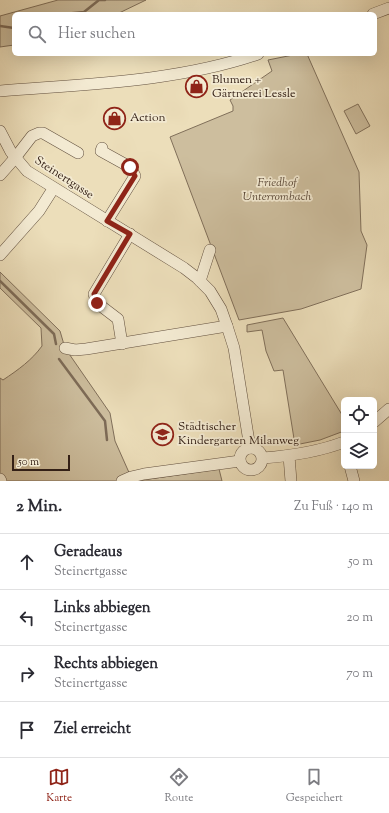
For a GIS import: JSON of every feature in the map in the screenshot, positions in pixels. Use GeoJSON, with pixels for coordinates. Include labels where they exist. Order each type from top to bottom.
{"type":"FeatureCollection","features":[{"type":"Feature","properties":{"kind":"street"},"geometry":{"type":"LineString","coordinates":[[377,12],[389,8]]}},
{"type":"Feature","properties":{"kind":"street"},"geometry":{"type":"LineString","coordinates":[[0,91],[146,78],[217,66],[251,56]]}},
{"type":"Feature","properties":{"kind":"street","name":"Steinertgasse"},"geometry":{"type":"LineString","coordinates":[[0,131],[15,158],[27,171],[184,268],[200,281],[210,292],[221,309],[234,348],[250,448]]}},
{"type":"Feature","properties":{"kind":"street"},"geometry":{"type":"LineString","coordinates":[[0,175],[32,136],[39,133],[43,133],[78,153]]}},
{"type":"Feature","properties":{"kind":"street"},"geometry":{"type":"LineString","coordinates":[[102,148],[101,151],[130,167],[135,176],[107,221]]}},
{"type":"Feature","properties":{"kind":"street"},"geometry":{"type":"LineString","coordinates":[[0,255],[39,210],[54,189]]}},
{"type":"Feature","properties":{"kind":"street"},"geometry":{"type":"LineString","coordinates":[[122,344],[118,318],[97,303],[94,294],[130,234]]}},
{"type":"Feature","properties":{"kind":"street"},"geometry":{"type":"LineString","coordinates":[[200,281],[210,250]]}},
{"type":"Feature","properties":{"kind":"street"},"geometry":{"type":"LineString","coordinates":[[65,348],[75,350],[122,344],[227,326]]}},
{"type":"Feature","properties":{"kind":"street"},"geometry":{"type":"LineString","coordinates":[[377,419],[389,409]]}},
{"type":"Feature","properties":{"kind":"street"},"geometry":{"type":"LineString","coordinates":[[263,458],[289,456],[341,444]]}},
{"type":"Feature","properties":{"kind":"street"},"geometry":{"type":"LineString","coordinates":[[250,448],[260,451],[263,458],[259,467],[253,470],[246,469],[240,461],[243,451],[250,448]]}},
{"type":"Feature","properties":{"kind":"street"},"geometry":{"type":"LineString","coordinates":[[289,456],[291,481]]}},
{"type":"Feature","properties":{"kind":"street"},"geometry":{"type":"LineString","coordinates":[[122,481],[144,474],[240,461]]}},
{"type":"Feature","properties":{"kind":"street"},"geometry":{"type":"LineString","coordinates":[[350,469],[351,481]]}},
{"type":"Feature","properties":{"kind":"street"},"geometry":{"type":"LineString","coordinates":[[351,469],[354,481]]}},
{"type":"Feature","properties":{"kind":"green space"},"geometry":{"type":"Polygon","coordinates":[[[58,0],[146,0],[121,12],[14,12],[58,0]]]}},
{"type":"Feature","properties":{"kind":"green space"},"geometry":{"type":"Polygon","coordinates":[[[12,13],[12,45],[0,47],[0,16],[12,13]]]}},
{"type":"Feature","properties":{"kind":"green space","name":"Friedhof Unterrombach"},"geometry":{"type":"Polygon","coordinates":[[[288,56],[308,56],[359,172],[361,231],[367,245],[361,289],[301,309],[239,320],[170,137],[233,111],[233,106],[230,100],[272,71],[268,60],[288,56]]]}},
{"type":"Feature","properties":{"kind":"green space"},"geometry":{"type":"Polygon","coordinates":[[[358,104],[370,126],[356,134],[344,111],[358,104]]]}},
{"type":"Feature","properties":{"kind":"green space"},"geometry":{"type":"Polygon","coordinates":[[[0,272],[60,331],[65,348],[110,413],[115,441],[131,477],[122,481],[1,481],[0,378],[3,380],[19,369],[34,356],[42,346],[41,328],[0,288],[0,272]]]}},
{"type":"Feature","properties":{"kind":"green space"},"geometry":{"type":"Polygon","coordinates":[[[283,318],[341,413],[341,432],[320,440],[295,445],[283,370],[274,371],[266,351],[262,330],[247,332],[247,325],[283,318]]]}},
{"type":"Feature","properties":{"kind":"green space"},"geometry":{"type":"Polygon","coordinates":[[[219,469],[222,481],[135,481],[219,469]]]}},
{"type":"Feature","properties":{"kind":"waterway"},"geometry":{"type":"LineString","coordinates":[[84,12],[99,0],[105,0]]}},
{"type":"Feature","properties":{"kind":"waterway"},"geometry":{"type":"LineString","coordinates":[[0,26],[12,28]]}},
{"type":"Feature","properties":{"kind":"waterway"},"geometry":{"type":"LineString","coordinates":[[0,281],[54,334],[56,344]]}},
{"type":"Feature","properties":{"kind":"waterway"},"geometry":{"type":"LineString","coordinates":[[59,359],[105,421],[107,440]]}},
{"type":"Feature","properties":{"kind":"place","name":"Blumen + Gärtnerei Lessle"},"geometry":{"type":"Point","coordinates":[197,87]}},
{"type":"Feature","properties":{"kind":"place","name":"Action"},"geometry":{"type":"Point","coordinates":[114,118]}},
{"type":"Feature","properties":{"kind":"place","name":"Städtischer Kindergarten Milanweg"},"geometry":{"type":"Point","coordinates":[162,434]}},
{"type":"Feature","properties":{"kind":"route"},"geometry":{"type":"LineString","coordinates":[[97,303],[94,294],[130,234],[107,221],[135,176],[130,167]]}}]}
